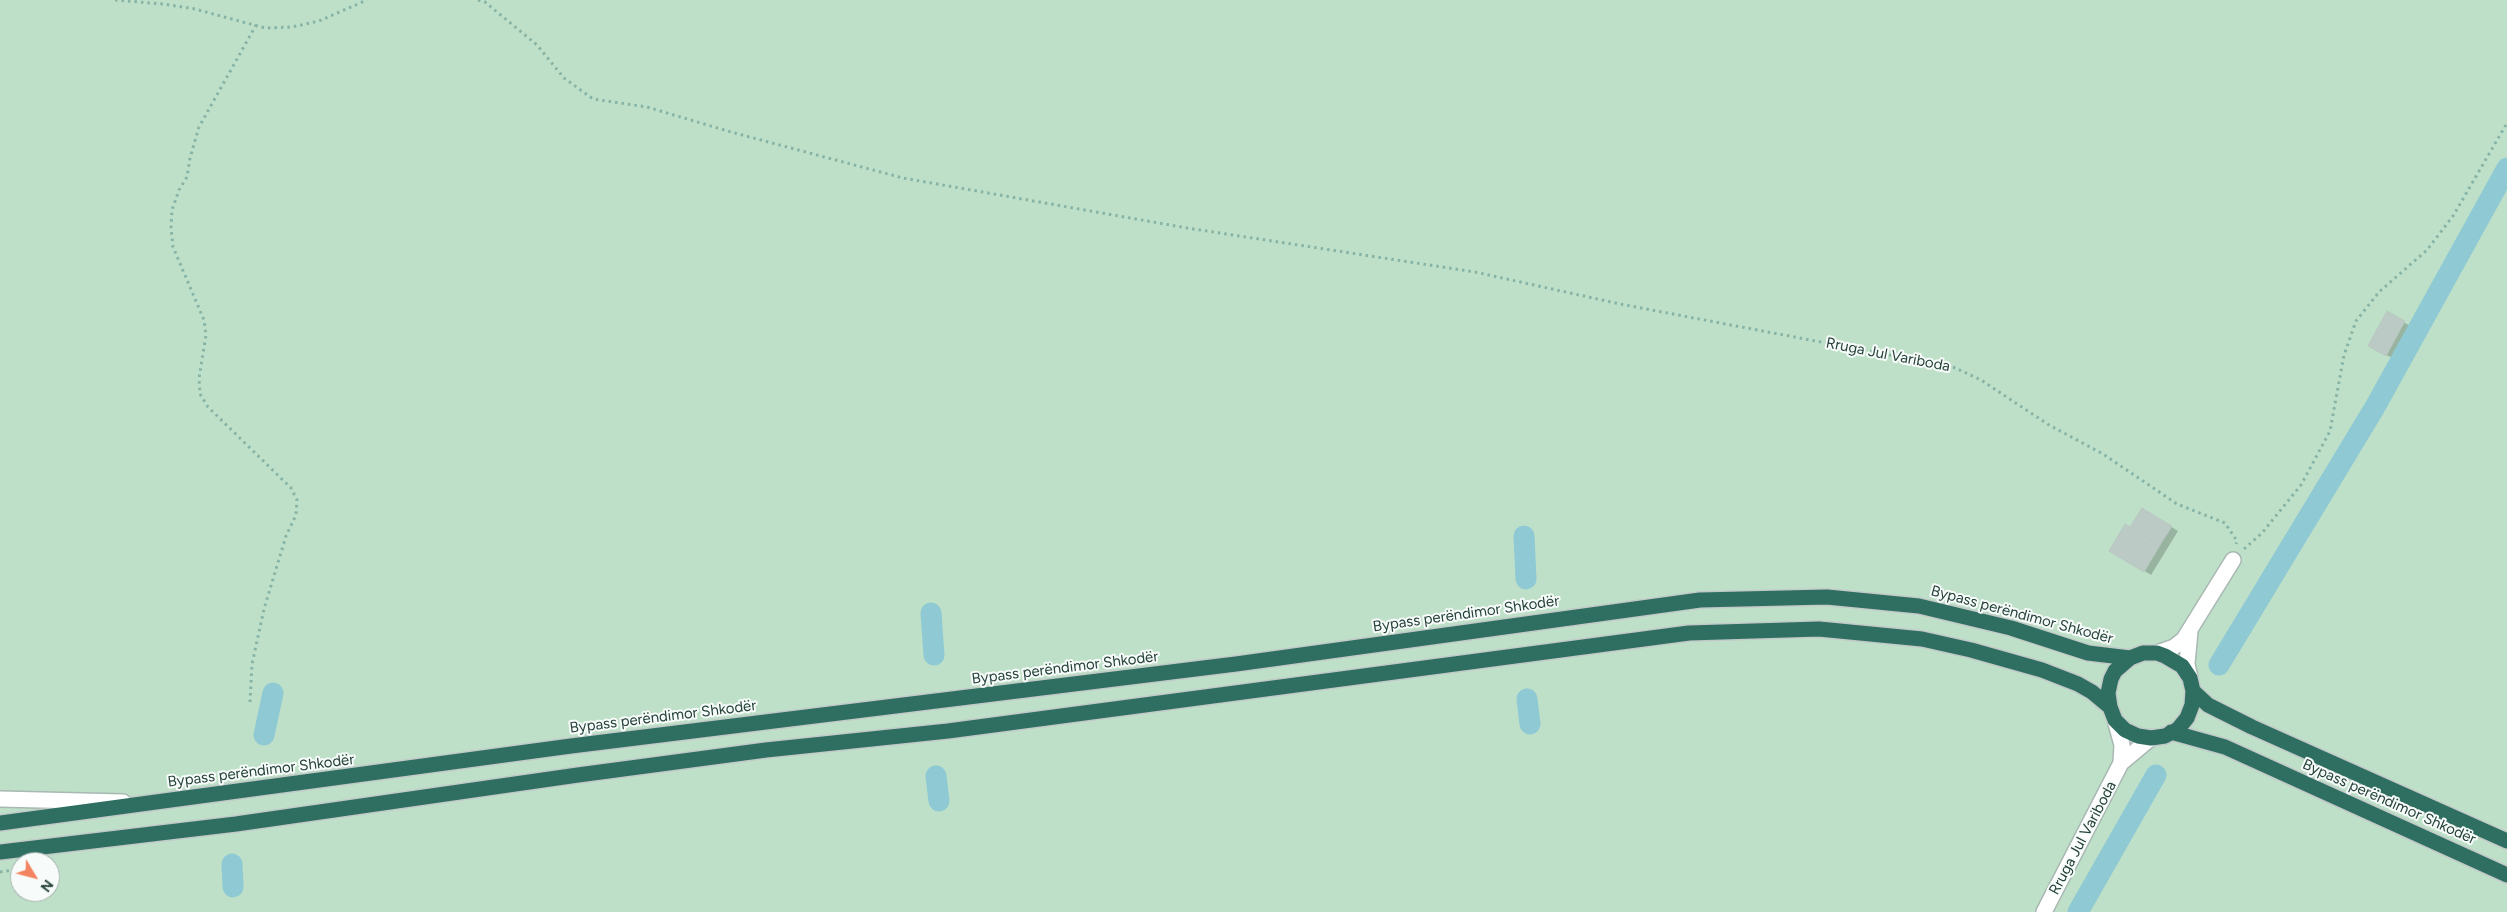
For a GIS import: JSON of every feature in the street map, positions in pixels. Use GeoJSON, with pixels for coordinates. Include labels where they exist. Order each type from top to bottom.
{"type":"FeatureCollection","features":[{"type":"Feature","properties":{"kind":"highway","name":"Bypass perëndimor Shkodër"},"geometry":{"type":"LineString","coordinates":[[0,824],[150,802],[581,745],[1236,664],[1700,600],[1827,597],[1919,606],[1975,618],[2088,653],[2130,658]]}},
{"type":"Feature","properties":{"kind":"highway"},"geometry":{"type":"LineString","coordinates":[[0,852],[236,824],[766,750],[948,731],[1250,689],[1688,633],[1819,629],[1922,639],[2042,670],[2092,692],[2125,730],[2134,735],[2151,738],[2171,732],[2187,718],[2192,706],[2192,685]]}},
{"type":"Feature","properties":{"kind":"highway","name":"Bypass perëndimor Shkodër"},"geometry":{"type":"LineString","coordinates":[[2112,713],[2108,693],[2115,671],[2130,658],[2143,653],[2157,653],[2178,663],[2208,705],[2252,727],[2507,840]]}},
{"type":"Feature","properties":{"kind":"highway","name":"Bypass perëndimor Shkodër"},"geometry":{"type":"LineString","coordinates":[[2171,732],[2226,748],[2507,875]]}},
{"type":"Feature","properties":{"kind":"street"},"geometry":{"type":"LineString","coordinates":[[2157,653],[2174,647],[2190,631],[2233,560]]}},
{"type":"Feature","properties":{"kind":"street"},"geometry":{"type":"LineString","coordinates":[[2190,631],[2187,664],[2192,685]]}},
{"type":"Feature","properties":{"kind":"street","name":"Rruga Jul Variboda"},"geometry":{"type":"LineString","coordinates":[[2112,713],[2122,745],[2121,763]]}},
{"type":"Feature","properties":{"kind":"street","name":"Rruga Jul Variboda"},"geometry":{"type":"LineString","coordinates":[[2044,912],[2121,763],[2151,738]]}},
{"type":"Feature","properties":{"kind":"street"},"geometry":{"type":"LineString","coordinates":[[0,799],[150,802]]}},
{"type":"Feature","properties":{"kind":"path"},"geometry":{"type":"LineString","coordinates":[[115,0],[195,9],[265,28],[292,27],[319,21],[367,0]]}},
{"type":"Feature","properties":{"kind":"path","name":"Rruga Jul Variboda"},"geometry":{"type":"LineString","coordinates":[[478,0],[485,2],[537,45],[564,78],[593,99],[648,106],[731,132],[903,178],[1187,228],[1475,272],[1620,304],[1953,367],[1981,380],[2049,425],[2103,454],[2177,504],[2225,523],[2237,541],[2233,560]]}},
{"type":"Feature","properties":{"kind":"path"},"geometry":{"type":"LineString","coordinates":[[250,702],[252,664],[256,646],[276,570],[296,515],[297,500],[291,488],[208,407],[200,394],[199,378],[206,335],[204,320],[173,247],[172,210],[179,190],[187,176],[194,140],[199,127],[256,25]]}},
{"type":"Feature","properties":{"kind":"path"},"geometry":{"type":"LineString","coordinates":[[2233,560],[2262,533],[2301,485],[2330,431],[2344,355],[2356,321],[2379,292],[2427,250],[2453,216],[2507,123]]}},
{"type":"Feature","properties":{"kind":"green space"},"geometry":{"type":"Polygon","coordinates":[[[0,0],[2507,0],[2507,912],[0,912],[0,0]]]}},
{"type":"Feature","properties":{"kind":"building"},"geometry":{"type":"Polygon","coordinates":[[[2387,311],[2405,321],[2386,356],[2368,346],[2387,311]]]}},
{"type":"Feature","properties":{"kind":"building"},"geometry":{"type":"Polygon","coordinates":[[[2142,508],[2172,526],[2160,545],[2130,527],[2142,508]]]}},
{"type":"Feature","properties":{"kind":"building"},"geometry":{"type":"Polygon","coordinates":[[[2125,524],[2160,545],[2144,572],[2109,551],[2125,524]]]}},
{"type":"Feature","properties":{"kind":"waterway"},"geometry":{"type":"LineString","coordinates":[[2219,665],[2375,407],[2507,168]]}},
{"type":"Feature","properties":{"kind":"waterway"},"geometry":{"type":"LineString","coordinates":[[1524,536],[1526,579]]}},
{"type":"Feature","properties":{"kind":"waterway"},"geometry":{"type":"LineString","coordinates":[[931,613],[934,655]]}},
{"type":"Feature","properties":{"kind":"waterway"},"geometry":{"type":"LineString","coordinates":[[264,735],[273,693]]}},
{"type":"Feature","properties":{"kind":"waterway"},"geometry":{"type":"LineString","coordinates":[[1527,699],[1530,724]]}},
{"type":"Feature","properties":{"kind":"waterway"},"geometry":{"type":"LineString","coordinates":[[2078,912],[2156,775]]}},
{"type":"Feature","properties":{"kind":"waterway"},"geometry":{"type":"LineString","coordinates":[[936,776],[939,801]]}},
{"type":"Feature","properties":{"kind":"waterway"},"geometry":{"type":"LineString","coordinates":[[232,864],[233,887]]}}]}
